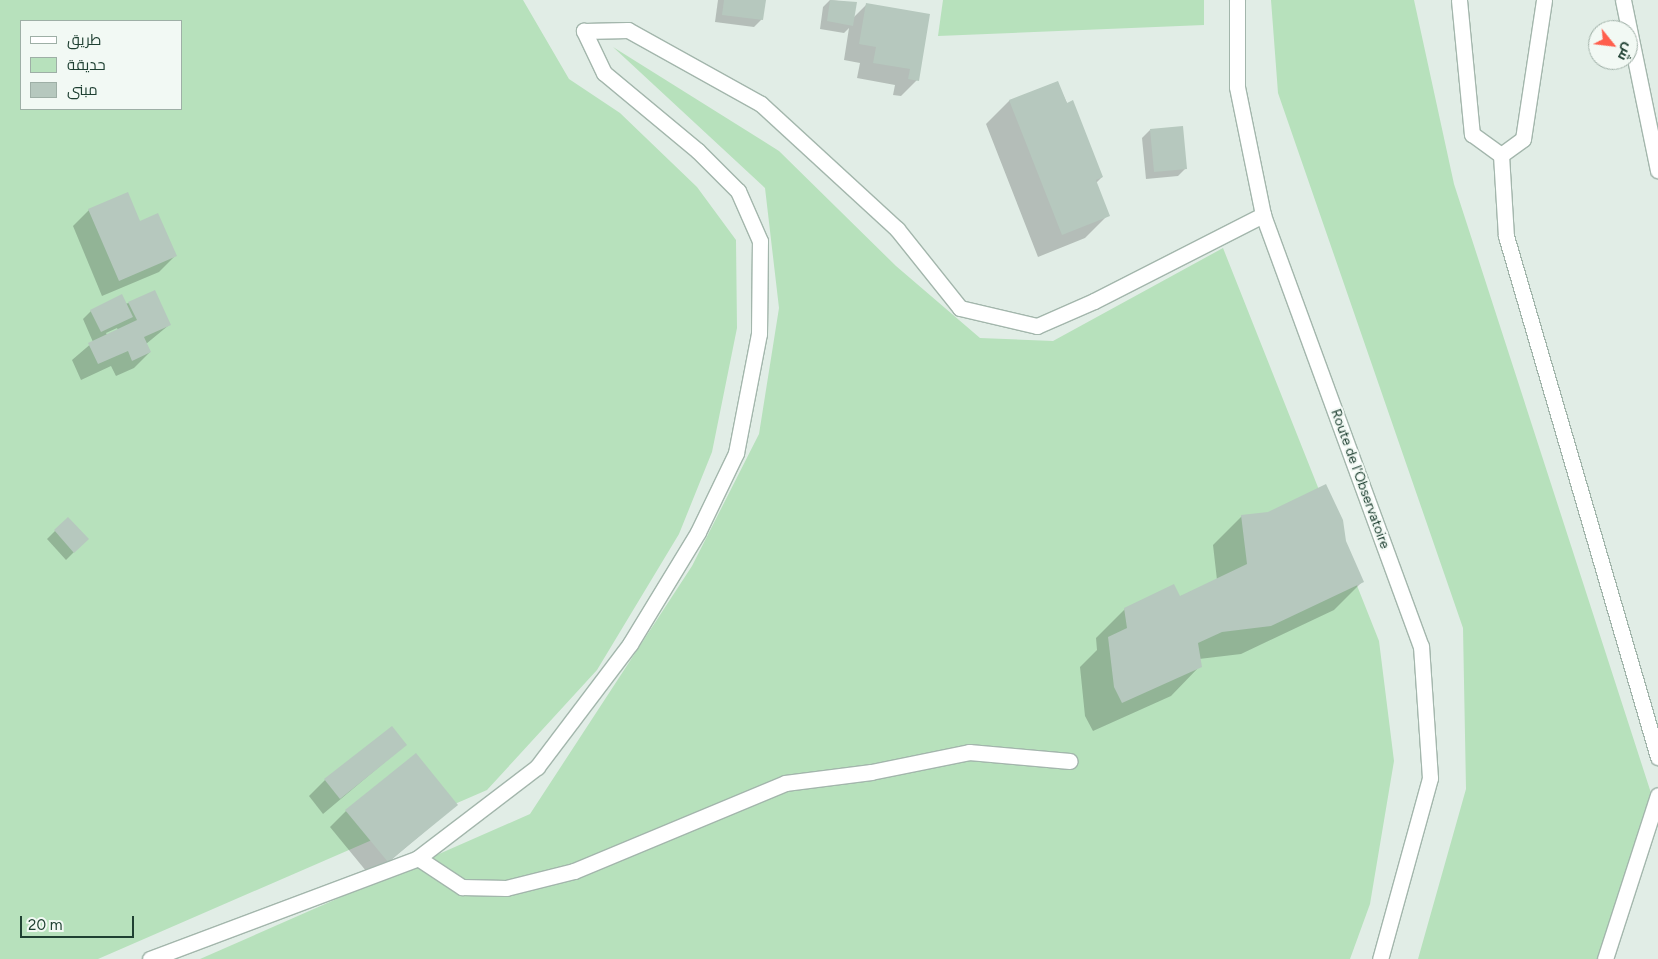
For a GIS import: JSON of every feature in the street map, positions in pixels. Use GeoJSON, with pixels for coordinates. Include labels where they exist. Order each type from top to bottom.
{"type":"FeatureCollection","features":[{"type":"Feature","properties":{"kind":"street","name":"Route de l'Observatoire"},"geometry":{"type":"LineString","coordinates":[[1237,0],[1237,87],[1263,214],[1421,646],[1430,778],[1380,959]]}},
{"type":"Feature","properties":{"kind":"street"},"geometry":{"type":"LineString","coordinates":[[1459,0],[1472,134],[1501,155]]}},
{"type":"Feature","properties":{"kind":"street"},"geometry":{"type":"LineString","coordinates":[[1501,155],[1523,139],[1544,0]]}},
{"type":"Feature","properties":{"kind":"street"},"geometry":{"type":"LineString","coordinates":[[1623,0],[1658,170]]}},
{"type":"Feature","properties":{"kind":"street"},"geometry":{"type":"LineString","coordinates":[[150,959],[418,858],[537,767],[630,644],[698,532],[736,453],[759,334],[760,241],[738,191],[698,150],[604,73],[584,31],[628,30],[762,104],[897,229],[960,308],[1037,326],[1094,301],[1263,214]]}},
{"type":"Feature","properties":{"kind":"street"},"geometry":{"type":"LineString","coordinates":[[1501,155],[1506,236],[1658,758]]}},
{"type":"Feature","properties":{"kind":"street"},"geometry":{"type":"LineString","coordinates":[[418,858],[462,887],[506,888],[574,871],[785,783],[871,772],[969,752],[1070,761]]}},
{"type":"Feature","properties":{"kind":"street"},"geometry":{"type":"LineString","coordinates":[[1605,959],[1658,795]]}},
{"type":"Feature","properties":{"kind":"green space"},"geometry":{"type":"Polygon","coordinates":[[[0,0],[523,0],[569,79],[620,113],[697,187],[736,240],[737,328],[712,452],[679,534],[597,670],[487,790],[98,959],[0,959],[0,0]]]}},
{"type":"Feature","properties":{"kind":"green space"},"geometry":{"type":"Polygon","coordinates":[[[943,0],[1204,0],[1204,25],[938,36],[943,0]]]}},
{"type":"Feature","properties":{"kind":"green space"},"geometry":{"type":"Polygon","coordinates":[[[1271,0],[1414,0],[1454,184],[1651,793],[1613,959],[1418,959],[1466,789],[1463,628],[1278,93],[1271,0]]]}},
{"type":"Feature","properties":{"kind":"green space"},"geometry":{"type":"Polygon","coordinates":[[[613,47],[779,151],[896,266],[980,338],[1053,341],[1223,248],[1379,641],[1394,761],[1370,904],[1350,959],[200,959],[530,814],[692,566],[759,434],[779,308],[765,188],[613,47]]]}},
{"type":"Feature","properties":{"kind":"building"},"geometry":{"type":"Polygon","coordinates":[[[724,0],[766,0],[763,20],[722,15],[724,0]]]}},
{"type":"Feature","properties":{"kind":"building"},"geometry":{"type":"Polygon","coordinates":[[[830,0],[857,2],[853,26],[827,21],[830,0]]]}},
{"type":"Feature","properties":{"kind":"building"},"geometry":{"type":"Polygon","coordinates":[[[866,3],[930,14],[919,81],[908,79],[910,69],[873,63],[876,47],[859,44],[866,3]]]}},
{"type":"Feature","properties":{"kind":"building"},"geometry":{"type":"Polygon","coordinates":[[[1058,81],[1067,103],[1073,100],[1103,177],[1096,180],[1110,216],[1062,235],[1009,100],[1058,81]]]}},
{"type":"Feature","properties":{"kind":"building"},"geometry":{"type":"Polygon","coordinates":[[[1183,126],[1187,169],[1154,172],[1150,129],[1183,126]]]}},
{"type":"Feature","properties":{"kind":"building"},"geometry":{"type":"Polygon","coordinates":[[[128,192],[140,221],[158,213],[177,256],[119,281],[88,209],[128,192]]]}},
{"type":"Feature","properties":{"kind":"building"},"geometry":{"type":"Polygon","coordinates":[[[155,290],[171,325],[144,337],[151,352],[132,361],[128,351],[98,364],[88,343],[137,320],[128,302],[155,290]]]}},
{"type":"Feature","properties":{"kind":"building"},"geometry":{"type":"Polygon","coordinates":[[[122,294],[133,317],[101,332],[90,310],[122,294]]]}},
{"type":"Feature","properties":{"kind":"building"},"geometry":{"type":"Polygon","coordinates":[[[1326,484],[1343,520],[1346,541],[1364,582],[1271,626],[1222,632],[1198,643],[1202,667],[1122,703],[1114,687],[1108,637],[1127,628],[1124,608],[1174,584],[1180,596],[1247,564],[1241,515],[1268,512],[1326,484]]]}},
{"type":"Feature","properties":{"kind":"building"},"geometry":{"type":"Polygon","coordinates":[[[68,517],[89,539],[74,553],[54,530],[68,517]]]}},
{"type":"Feature","properties":{"kind":"building"},"geometry":{"type":"Polygon","coordinates":[[[392,726],[407,745],[340,799],[324,779],[392,726]]]}},
{"type":"Feature","properties":{"kind":"building"},"geometry":{"type":"Polygon","coordinates":[[[416,753],[458,805],[388,862],[345,810],[416,753]]]}}]}
